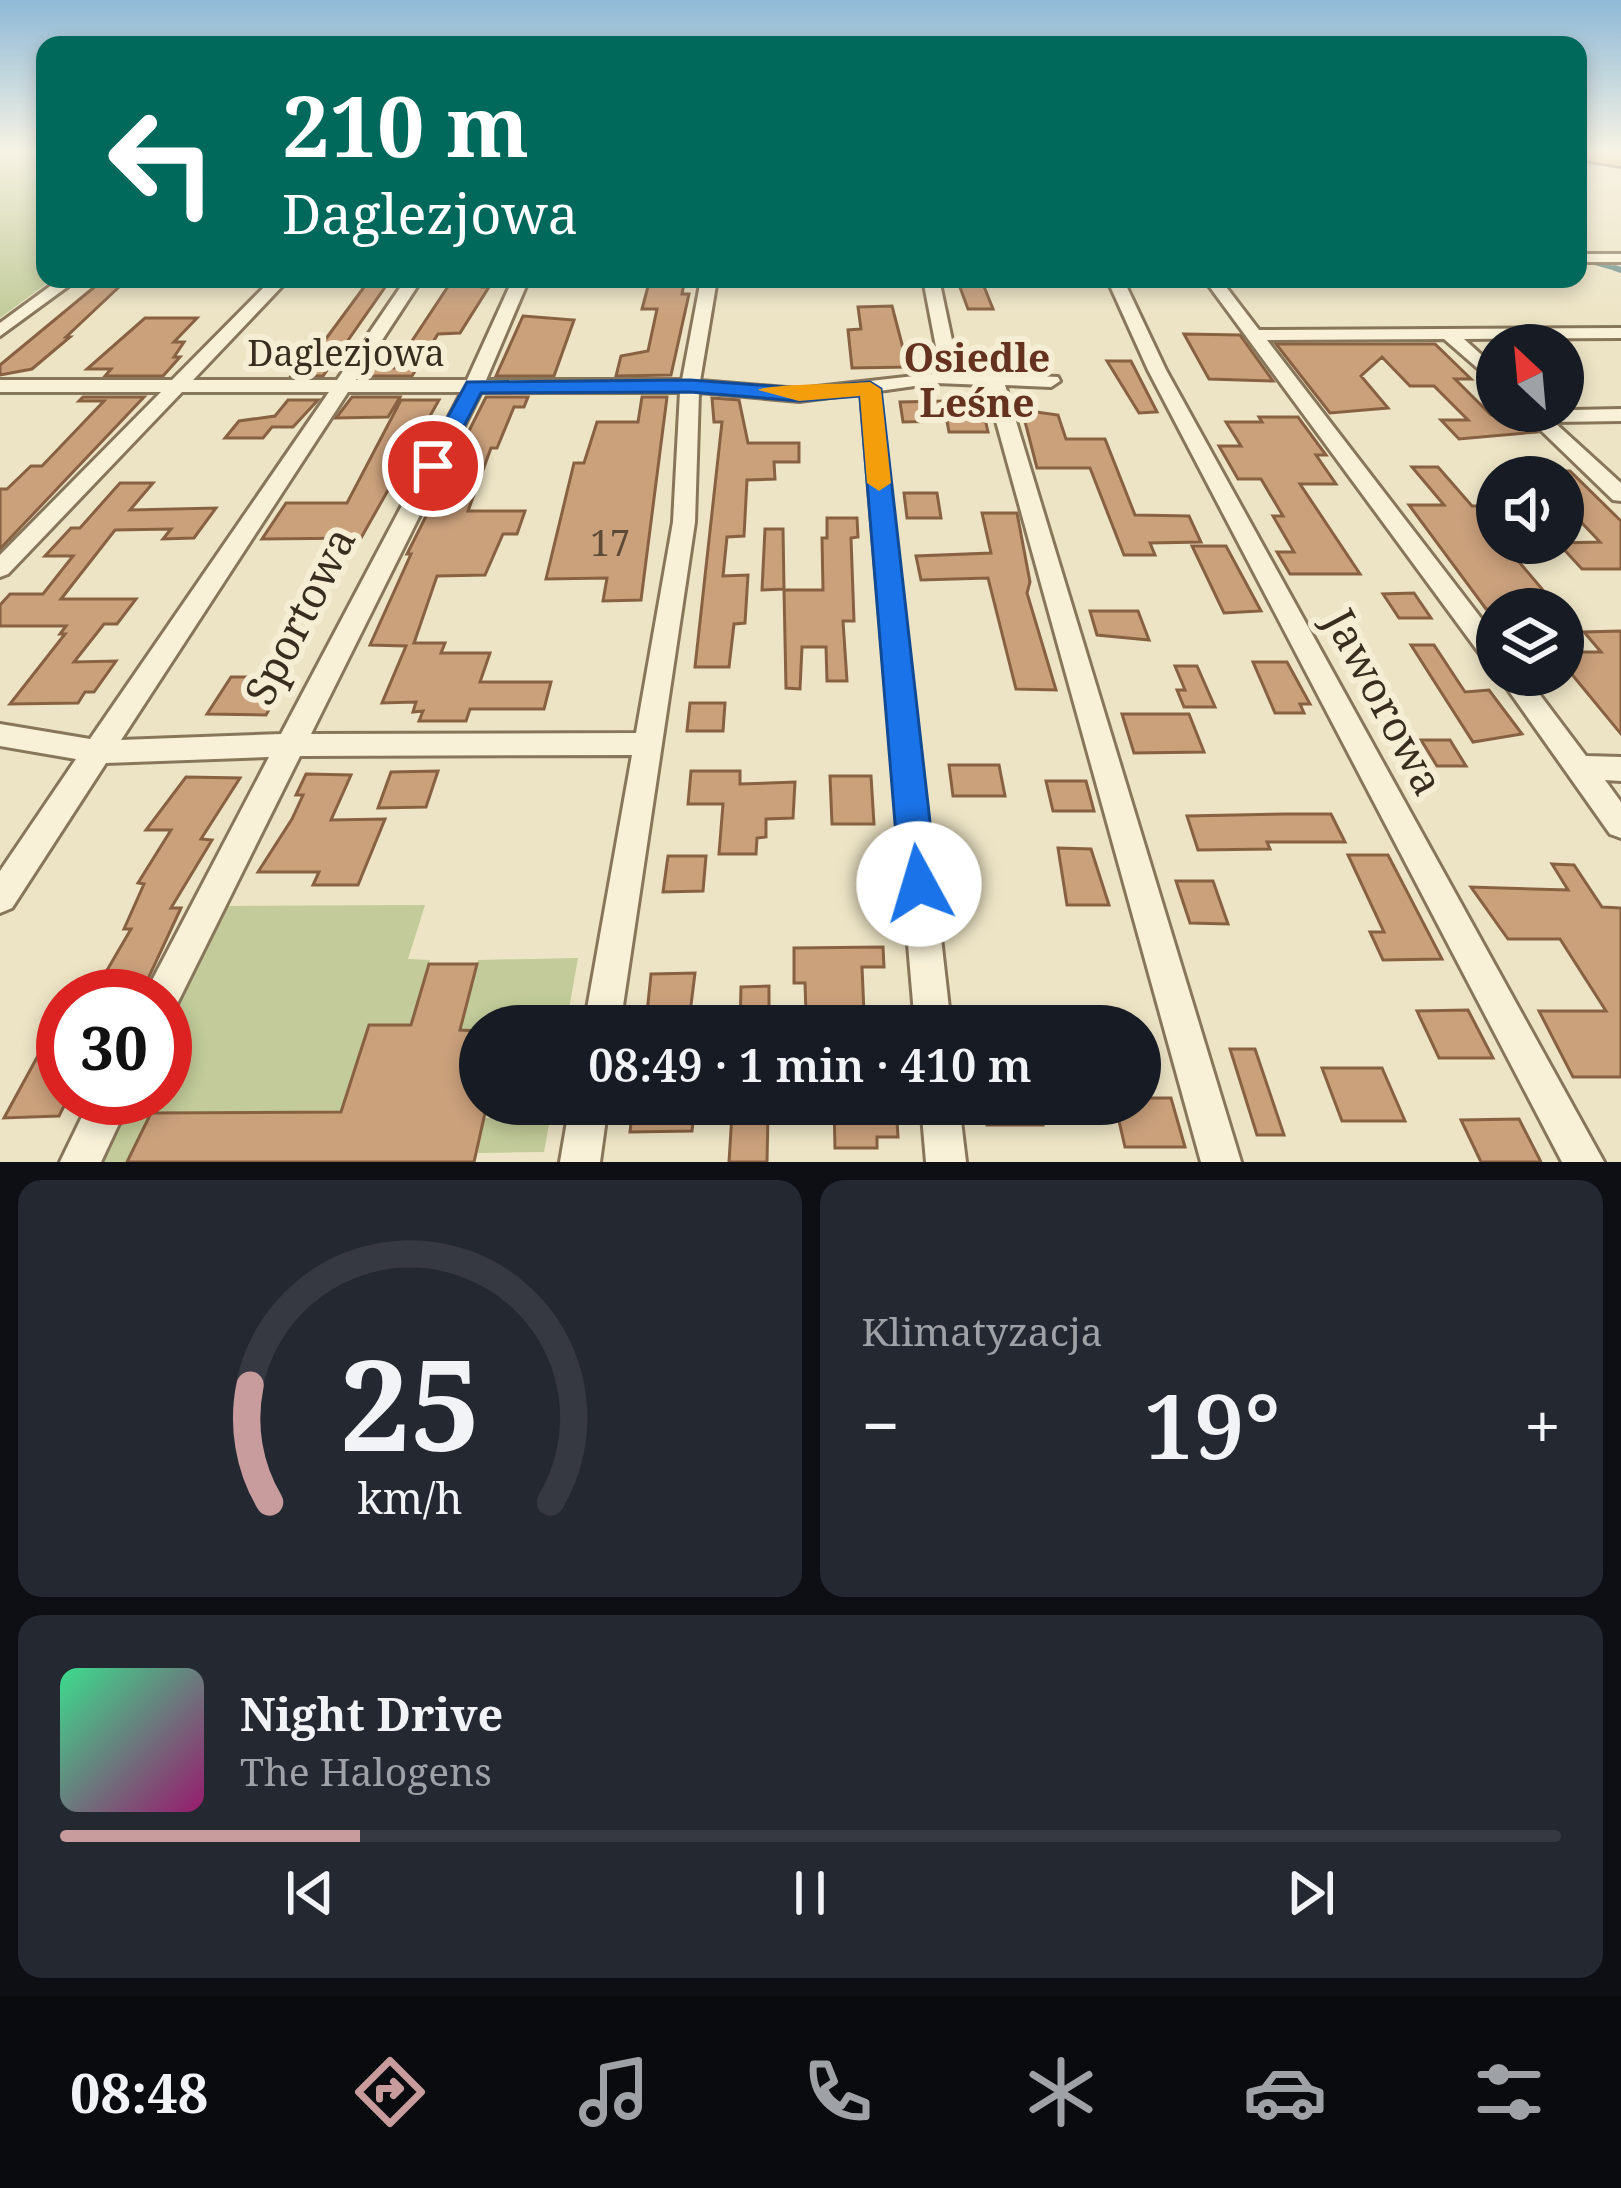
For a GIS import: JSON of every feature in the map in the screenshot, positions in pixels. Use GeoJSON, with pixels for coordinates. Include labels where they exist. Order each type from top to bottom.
{"type":"FeatureCollection","features":[{"type":"Feature","properties":{"kind":"street"},"geometry":{"type":"LineString","coordinates":[[1587,258],[1621,258]]}},
{"type":"Feature","properties":{"kind":"street"},"geometry":{"type":"LineString","coordinates":[[0,331],[58,288]]}},
{"type":"Feature","properties":{"kind":"street"},"geometry":{"type":"LineString","coordinates":[[0,569],[271,288]]}},
{"type":"Feature","properties":{"kind":"street"},"geometry":{"type":"LineString","coordinates":[[0,898],[408,288]]}},
{"type":"Feature","properties":{"kind":"street","name":"Sportowa"},"geometry":{"type":"LineString","coordinates":[[175,969],[474,386],[516,288]]}},
{"type":"Feature","properties":{"kind":"street"},"geometry":{"type":"LineString","coordinates":[[605,1005],[684,522],[690,386],[708,288]]}},
{"type":"Feature","properties":{"kind":"street"},"geometry":{"type":"LineString","coordinates":[[933,288],[951,378]]}},
{"type":"Feature","properties":{"kind":"street","name":"Jaworowa"},"geometry":{"type":"LineString","coordinates":[[1118,288],[1168,391],[1584,1162]]}},
{"type":"Feature","properties":{"kind":"street"},"geometry":{"type":"LineString","coordinates":[[1219,288],[1476,630]]}},
{"type":"Feature","properties":{"kind":"street"},"geometry":{"type":"LineString","coordinates":[[1255,335],[1621,333]]}},
{"type":"Feature","properties":{"kind":"street"},"geometry":{"type":"LineString","coordinates":[[1448,334],[1476,360]]}},
{"type":"Feature","properties":{"kind":"street","name":"Daglezjowa"},"geometry":{"type":"LineString","coordinates":[[0,386],[690,386],[799,395],[951,378],[1051,381]]}},
{"type":"Feature","properties":{"kind":"street"},"geometry":{"type":"LineString","coordinates":[[994,379],[1221,1162]]}},
{"type":"Feature","properties":{"kind":"street"},"geometry":{"type":"LineString","coordinates":[[870,389],[931,1005]]}},
{"type":"Feature","properties":{"kind":"street"},"geometry":{"type":"LineString","coordinates":[[1584,415],[1621,416]]}},
{"type":"Feature","properties":{"kind":"street"},"geometry":{"type":"LineString","coordinates":[[1554,432],[1621,494]]}},
{"type":"Feature","properties":{"kind":"street"},"geometry":{"type":"LineString","coordinates":[[1526,696],[1621,825]]}},
{"type":"Feature","properties":{"kind":"street"},"geometry":{"type":"LineString","coordinates":[[0,735],[98,752],[287,745],[648,743]]}},
{"type":"Feature","properties":{"kind":"street"},"geometry":{"type":"LineString","coordinates":[[1579,767],[1621,769]]}},
{"type":"Feature","properties":{"kind":"street"},"geometry":{"type":"LineString","coordinates":[[80,1162],[98,1125]]}},
{"type":"Feature","properties":{"kind":"street"},"geometry":{"type":"LineString","coordinates":[[580,1162],[586,1125]]}},
{"type":"Feature","properties":{"kind":"street"},"geometry":{"type":"LineString","coordinates":[[942,1125],[946,1162]]}},
{"type":"Feature","properties":{"kind":"green space"},"geometry":{"type":"Polygon","coordinates":[[[0,206],[36,206],[36,288],[41,288],[0,318],[0,206]]]}},
{"type":"Feature","properties":{"kind":"green space"},"geometry":{"type":"Polygon","coordinates":[[[425,905],[408,959],[430,960],[411,1025],[369,1025],[341,1112],[192,1113],[192,976],[226,906],[425,905]]]}},
{"type":"Feature","properties":{"kind":"green space"},"geometry":{"type":"Polygon","coordinates":[[[578,958],[570,1005],[466,1005],[478,960],[578,958]]]}},
{"type":"Feature","properties":{"kind":"green space"},"geometry":{"type":"Polygon","coordinates":[[[120,1125],[145,1125],[127,1162],[102,1162],[120,1125]]]}},
{"type":"Feature","properties":{"kind":"green space"},"geometry":{"type":"Polygon","coordinates":[[[482,1125],[549,1125],[544,1152],[476,1153],[482,1125]]]}},
{"type":"Feature","properties":{"kind":"building"},"geometry":{"type":"Polygon","coordinates":[[[93,288],[118,288],[32,369],[0,375],[0,365],[93,288]]]}},
{"type":"Feature","properties":{"kind":"building"},"geometry":{"type":"Polygon","coordinates":[[[363,288],[385,288],[323,376],[291,376],[304,359],[314,355],[363,288]]]}},
{"type":"Feature","properties":{"kind":"building"},"geometry":{"type":"Polygon","coordinates":[[[447,288],[488,288],[460,333],[438,334],[412,376],[366,376],[371,368],[394,368],[447,288]]]}},
{"type":"Feature","properties":{"kind":"building"},"geometry":{"type":"Polygon","coordinates":[[[648,288],[683,288],[682,294],[689,294],[671,375],[616,376],[621,356],[648,351],[657,309],[642,309],[648,288]]]}},
{"type":"Feature","properties":{"kind":"building"},"geometry":{"type":"Polygon","coordinates":[[[960,288],[985,288],[993,309],[968,309],[960,288]]]}},
{"type":"Feature","properties":{"kind":"building"},"geometry":{"type":"Polygon","coordinates":[[[892,306],[908,367],[852,368],[848,330],[861,329],[858,307],[892,306]]]}},
{"type":"Feature","properties":{"kind":"building"},"geometry":{"type":"Polygon","coordinates":[[[523,316],[574,320],[554,376],[496,376],[523,316]]]}},
{"type":"Feature","properties":{"kind":"building"},"geometry":{"type":"Polygon","coordinates":[[[145,318],[197,318],[174,342],[184,342],[174,357],[180,357],[163,376],[105,376],[111,369],[87,369],[145,318]]]}},
{"type":"Feature","properties":{"kind":"building"},"geometry":{"type":"Polygon","coordinates":[[[1184,334],[1240,335],[1273,381],[1209,379],[1184,334]]]}},
{"type":"Feature","properties":{"kind":"building"},"geometry":{"type":"Polygon","coordinates":[[[1276,344],[1435,344],[1471,379],[1455,379],[1476,400],[1476,432],[1536,432],[1459,439],[1441,420],[1468,420],[1434,386],[1410,386],[1382,357],[1361,376],[1388,408],[1330,413],[1276,344]]]}},
{"type":"Feature","properties":{"kind":"building"},"geometry":{"type":"Polygon","coordinates":[[[1107,361],[1131,361],[1157,412],[1139,413],[1107,361]]]}},
{"type":"Feature","properties":{"kind":"building"},"geometry":{"type":"Polygon","coordinates":[[[83,397],[144,397],[0,549],[0,489],[7,489],[31,466],[42,466],[104,401],[79,401],[83,397]]]}},
{"type":"Feature","properties":{"kind":"building"},"geometry":{"type":"Polygon","coordinates":[[[352,397],[400,397],[388,417],[336,418],[352,397]]]}},
{"type":"Feature","properties":{"kind":"building"},"geometry":{"type":"Polygon","coordinates":[[[486,397],[528,397],[524,407],[514,407],[497,448],[491,448],[468,511],[525,511],[517,534],[503,534],[485,575],[437,576],[414,643],[445,643],[441,653],[490,653],[480,682],[551,682],[544,709],[470,709],[466,721],[419,721],[423,711],[413,712],[416,702],[382,703],[406,646],[370,645],[411,554],[407,554],[486,397]]]}},
{"type":"Feature","properties":{"kind":"building"},"geometry":{"type":"Polygon","coordinates":[[[642,397],[667,397],[641,600],[603,601],[607,578],[546,579],[574,463],[584,463],[597,422],[638,422],[642,397]]]}},
{"type":"Feature","properties":{"kind":"building"},"geometry":{"type":"Polygon","coordinates":[[[712,398],[739,400],[748,443],[799,443],[799,462],[774,462],[775,479],[747,480],[744,536],[727,537],[723,576],[748,575],[745,623],[734,624],[729,667],[695,667],[722,422],[714,422],[712,398]]]}},
{"type":"Feature","properties":{"kind":"building"},"geometry":{"type":"Polygon","coordinates":[[[288,400],[318,400],[293,427],[272,427],[263,438],[225,438],[239,421],[275,416],[288,400]]]}},
{"type":"Feature","properties":{"kind":"building"},"geometry":{"type":"Polygon","coordinates":[[[401,400],[439,400],[361,538],[262,539],[286,503],[347,503],[401,400]]]}},
{"type":"Feature","properties":{"kind":"building"},"geometry":{"type":"Polygon","coordinates":[[[949,401],[951,410],[983,410],[988,432],[949,432],[947,421],[903,422],[900,402],[949,401]]]}},
{"type":"Feature","properties":{"kind":"building"},"geometry":{"type":"Polygon","coordinates":[[[1022,410],[1058,415],[1066,439],[1105,439],[1135,515],[1189,516],[1201,542],[1150,543],[1155,555],[1124,555],[1090,468],[1037,468],[1022,410]]]}},
{"type":"Feature","properties":{"kind":"building"},"geometry":{"type":"Polygon","coordinates":[[[1259,417],[1298,417],[1326,455],[1316,455],[1336,484],[1300,484],[1360,574],[1290,574],[1277,552],[1294,552],[1273,516],[1283,516],[1261,479],[1238,479],[1219,446],[1241,446],[1226,422],[1262,422],[1259,417]]]}},
{"type":"Feature","properties":{"kind":"building"},"geometry":{"type":"Polygon","coordinates":[[[1412,467],[1438,467],[1476,506],[1476,564],[1521,564],[1541,588],[1476,588],[1476,595],[1409,505],[1444,505],[1412,467]]]}},
{"type":"Feature","properties":{"kind":"building"},"geometry":{"type":"Polygon","coordinates":[[[120,483],[153,483],[130,510],[216,508],[194,538],[163,539],[171,529],[115,530],[61,599],[136,599],[117,624],[104,624],[74,662],[116,661],[94,692],[85,692],[78,703],[10,704],[65,634],[60,634],[66,626],[0,626],[0,605],[10,594],[43,594],[73,556],[45,556],[71,528],[80,528],[120,483]]]}},
{"type":"Feature","properties":{"kind":"building"},"geometry":{"type":"Polygon","coordinates":[[[1584,485],[1621,521],[1621,569],[1582,569],[1577,564],[1584,564],[1584,542],[1600,542],[1584,525],[1584,485]]]}},
{"type":"Feature","properties":{"kind":"building"},"geometry":{"type":"Polygon","coordinates":[[[904,493],[937,493],[941,518],[907,518],[904,493]]]}},
{"type":"Feature","properties":{"kind":"building"},"geometry":{"type":"Polygon","coordinates":[[[982,513],[1017,513],[1030,582],[1027,593],[1056,690],[1016,689],[988,578],[921,580],[916,556],[991,553],[982,513]]]}},
{"type":"Feature","properties":{"kind":"building"},"geometry":{"type":"Polygon","coordinates":[[[827,518],[857,518],[858,537],[851,538],[854,621],[843,621],[847,681],[827,681],[826,647],[802,647],[800,689],[786,688],[784,590],[823,590],[822,538],[827,538],[827,518]]]}},
{"type":"Feature","properties":{"kind":"building"},"geometry":{"type":"Polygon","coordinates":[[[765,529],[783,529],[784,589],[762,590],[765,529]]]}},
{"type":"Feature","properties":{"kind":"building"},"geometry":{"type":"Polygon","coordinates":[[[1192,546],[1226,546],[1261,611],[1224,613],[1192,546]]]}},
{"type":"Feature","properties":{"kind":"building"},"geometry":{"type":"Polygon","coordinates":[[[1414,593],[1431,618],[1399,618],[1383,594],[1414,593]]]}},
{"type":"Feature","properties":{"kind":"building"},"geometry":{"type":"Polygon","coordinates":[[[1090,611],[1138,611],[1149,640],[1097,635],[1090,611]]]}},
{"type":"Feature","properties":{"kind":"building"},"geometry":{"type":"Polygon","coordinates":[[[1621,631],[1621,734],[1584,689],[1584,652],[1601,652],[1584,632],[1621,631]]]}},
{"type":"Feature","properties":{"kind":"building"},"geometry":{"type":"Polygon","coordinates":[[[1411,645],[1434,645],[1465,692],[1494,696],[1522,734],[1473,742],[1411,645]]]}},
{"type":"Feature","properties":{"kind":"building"},"geometry":{"type":"Polygon","coordinates":[[[1253,662],[1287,662],[1310,704],[1300,704],[1304,713],[1275,713],[1253,662]]]}},
{"type":"Feature","properties":{"kind":"building"},"geometry":{"type":"Polygon","coordinates":[[[1175,666],[1197,666],[1215,707],[1184,707],[1177,690],[1185,690],[1175,666]]]}},
{"type":"Feature","properties":{"kind":"building"},"geometry":{"type":"Polygon","coordinates":[[[231,677],[287,677],[266,715],[207,714],[231,677]]]}},
{"type":"Feature","properties":{"kind":"building"},"geometry":{"type":"Polygon","coordinates":[[[690,703],[725,703],[723,731],[687,731],[690,703]]]}},
{"type":"Feature","properties":{"kind":"building"},"geometry":{"type":"Polygon","coordinates":[[[1122,714],[1189,714],[1204,752],[1134,753],[1122,714]]]}},
{"type":"Feature","properties":{"kind":"building"},"geometry":{"type":"Polygon","coordinates":[[[1421,740],[1450,740],[1466,766],[1437,766],[1421,740]]]}},
{"type":"Feature","properties":{"kind":"building"},"geometry":{"type":"Polygon","coordinates":[[[949,765],[999,765],[1005,796],[953,796],[949,765]]]}},
{"type":"Feature","properties":{"kind":"building"},"geometry":{"type":"Polygon","coordinates":[[[438,771],[426,807],[378,808],[391,772],[438,771]]]}},
{"type":"Feature","properties":{"kind":"building"},"geometry":{"type":"Polygon","coordinates":[[[691,771],[740,771],[740,784],[795,782],[793,818],[766,819],[766,837],[757,838],[756,854],[719,854],[723,804],[688,804],[691,771]]]}},
{"type":"Feature","properties":{"kind":"building"},"geometry":{"type":"Polygon","coordinates":[[[306,774],[351,775],[331,820],[385,819],[358,885],[313,885],[319,872],[258,872],[292,819],[306,774]]]}},
{"type":"Feature","properties":{"kind":"building"},"geometry":{"type":"Polygon","coordinates":[[[830,776],[871,776],[874,824],[832,824],[830,776]]]}},
{"type":"Feature","properties":{"kind":"building"},"geometry":{"type":"Polygon","coordinates":[[[186,777],[240,778],[201,839],[212,840],[171,908],[181,908],[153,969],[108,969],[131,929],[124,929],[144,884],[138,883],[171,830],[146,830],[186,777]]]}},
{"type":"Feature","properties":{"kind":"building"},"geometry":{"type":"Polygon","coordinates":[[[1046,781],[1086,781],[1094,811],[1053,811],[1046,781]]]}},
{"type":"Feature","properties":{"kind":"building"},"geometry":{"type":"Polygon","coordinates":[[[1331,814],[1345,842],[1267,842],[1270,849],[1198,850],[1187,816],[1331,814]]]}},
{"type":"Feature","properties":{"kind":"building"},"geometry":{"type":"Polygon","coordinates":[[[1058,848],[1091,849],[1109,905],[1067,905],[1058,848]]]}},
{"type":"Feature","properties":{"kind":"building"},"geometry":{"type":"Polygon","coordinates":[[[1348,855],[1388,855],[1442,959],[1383,960],[1370,932],[1384,932],[1348,855]]]}},
{"type":"Feature","properties":{"kind":"building"},"geometry":{"type":"Polygon","coordinates":[[[668,856],[706,856],[703,891],[663,892],[668,856]]]}},
{"type":"Feature","properties":{"kind":"building"},"geometry":{"type":"Polygon","coordinates":[[[1552,864],[1574,865],[1602,907],[1621,908],[1621,1077],[1573,1077],[1539,1011],[1606,1011],[1560,939],[1508,939],[1471,887],[1568,890],[1552,864]]]}},
{"type":"Feature","properties":{"kind":"building"},"geometry":{"type":"Polygon","coordinates":[[[1176,881],[1213,881],[1228,924],[1190,923],[1176,881]]]}},
{"type":"Feature","properties":{"kind":"building"},"geometry":{"type":"Polygon","coordinates":[[[883,947],[884,967],[862,967],[864,1005],[806,1005],[805,983],[794,983],[794,948],[883,947]]]}},
{"type":"Feature","properties":{"kind":"building"},"geometry":{"type":"Polygon","coordinates":[[[429,964],[477,964],[466,1005],[459,1005],[459,1125],[482,1125],[474,1162],[127,1162],[145,1125],[192,1125],[192,1113],[341,1112],[369,1025],[411,1025],[429,964]]]}},
{"type":"Feature","properties":{"kind":"building"},"geometry":{"type":"Polygon","coordinates":[[[695,973],[691,1005],[648,1005],[651,974],[695,973]]]}},
{"type":"Feature","properties":{"kind":"building"},"geometry":{"type":"Polygon","coordinates":[[[769,986],[769,1005],[741,1005],[741,987],[769,986]]]}},
{"type":"Feature","properties":{"kind":"building"},"geometry":{"type":"Polygon","coordinates":[[[1468,1010],[1493,1058],[1439,1058],[1417,1011],[1468,1010]]]}},
{"type":"Feature","properties":{"kind":"building"},"geometry":{"type":"Polygon","coordinates":[[[1230,1049],[1255,1049],[1284,1135],[1257,1135],[1230,1049]]]}},
{"type":"Feature","properties":{"kind":"building"},"geometry":{"type":"Polygon","coordinates":[[[36,1059],[36,1117],[4,1118],[36,1059]]]}},
{"type":"Feature","properties":{"kind":"building"},"geometry":{"type":"Polygon","coordinates":[[[1322,1068],[1382,1068],[1405,1121],[1342,1121],[1322,1068]]]}},
{"type":"Feature","properties":{"kind":"building"},"geometry":{"type":"Polygon","coordinates":[[[1161,1098],[1171,1098],[1185,1147],[1125,1147],[1120,1125],[1161,1125],[1161,1098]]]}},
{"type":"Feature","properties":{"kind":"building"},"geometry":{"type":"Polygon","coordinates":[[[1519,1119],[1541,1162],[1481,1162],[1461,1120],[1519,1119]]]}},
{"type":"Feature","properties":{"kind":"building"},"geometry":{"type":"Polygon","coordinates":[[[631,1125],[693,1125],[692,1131],[630,1132],[631,1125]]]}},
{"type":"Feature","properties":{"kind":"building"},"geometry":{"type":"Polygon","coordinates":[[[731,1125],[768,1125],[767,1162],[729,1162],[731,1125]]]}},
{"type":"Feature","properties":{"kind":"building"},"geometry":{"type":"Polygon","coordinates":[[[834,1125],[897,1125],[898,1137],[877,1137],[877,1148],[835,1148],[834,1125]]]}},
{"type":"Feature","properties":{"kind":"waterway"},"geometry":{"type":"LineString","coordinates":[[1587,261],[1621,270],[1615,268]]}},
{"type":"Feature","properties":{"kind":"slow traffic"},"geometry":{"type":"LineString","coordinates":[[769,390],[799,395],[870,389],[879,483]]}},
{"type":"Feature","properties":{"kind":"district","name":"Osiedle Leśne"},"geometry":{"type":"Point","coordinates":[977,380]}},
{"type":"Feature","properties":{"kind":"route"},"geometry":{"type":"LineString","coordinates":[[433,466],[474,386],[690,386],[799,395],[870,389],[919,884]]}}]}
